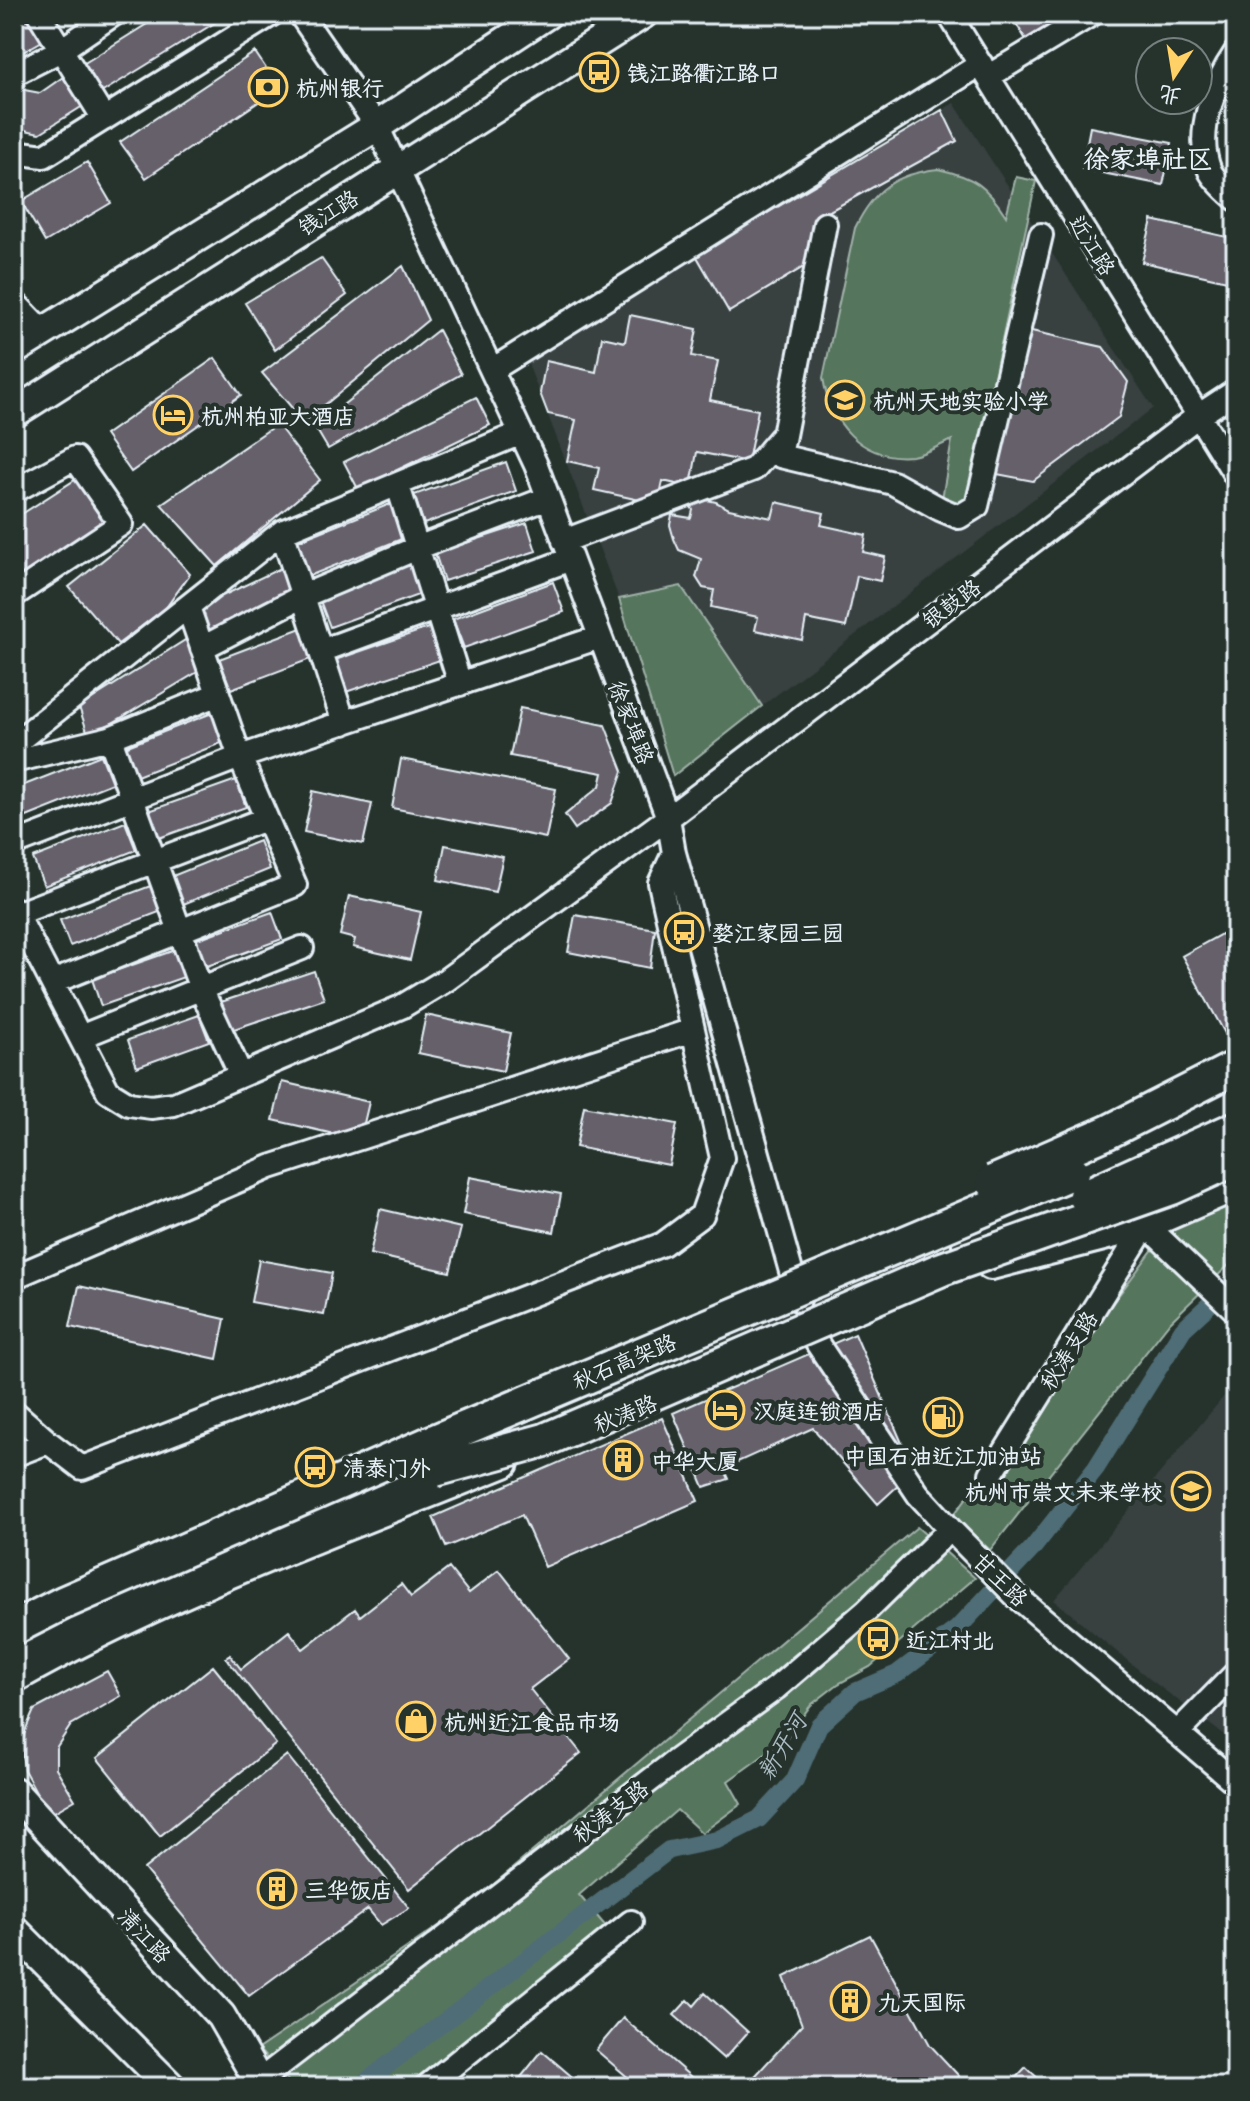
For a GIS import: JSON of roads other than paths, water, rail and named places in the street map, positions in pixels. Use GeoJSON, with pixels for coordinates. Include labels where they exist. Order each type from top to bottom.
{"type":"FeatureCollection","features":[{"type":"Feature","properties":{"kind":"highway"},"geometry":{"type":"LineString","coordinates":[[293,1503],[359,1465],[1108,1132],[1236,1067]]}},
{"type":"Feature","properties":{"kind":"highway","name":"秋石高架路"},"geometry":{"type":"LineString","coordinates":[[14,1628],[63,1603],[293,1503],[1236,1100]]}},
{"type":"Feature","properties":{"kind":"highway","name":"秋石高架路"},"geometry":{"type":"LineString","coordinates":[[14,1655],[177,1576],[1085,1196],[1236,1128]]}},
{"type":"Feature","properties":{"kind":"highway"},"geometry":{"type":"LineString","coordinates":[[435,1470],[545,1440],[942,1269],[1172,1188],[1236,1159]]}},
{"type":"Feature","properties":{"kind":"main road"},"geometry":{"type":"LineString","coordinates":[[14,350],[377,126],[514,24],[547,14]]}},
{"type":"Feature","properties":{"kind":"main road","name":"钱江路"},"geometry":{"type":"LineString","coordinates":[[14,413],[643,14]]}},
{"type":"Feature","properties":{"kind":"main road","name":"秋涛路"},"geometry":{"type":"LineString","coordinates":[[14,1622],[102,1577],[179,1543],[434,1454],[799,1300],[1116,1162],[1236,1100]]}},
{"type":"Feature","properties":{"kind":"main road","name":"秋涛路"},"geometry":{"type":"LineString","coordinates":[[14,1678],[171,1600],[652,1402],[940,1279],[1236,1146]]}},
{"type":"Feature","properties":{"kind":"main road"},"geometry":{"type":"LineString","coordinates":[[940,1279],[1146,1225],[1236,1186]]}},
{"type":"Feature","properties":{"kind":"main road","name":"清江路"},"geometry":{"type":"LineString","coordinates":[[14,1792],[221,2016],[261,2084]]}},
{"type":"Feature","properties":{"kind":"main road"},"geometry":{"type":"LineString","coordinates":[[14,1930],[171,2087]]}},
{"type":"Feature","properties":{"kind":"street"},"geometry":{"type":"LineString","coordinates":[[39,14],[104,119]]}},
{"type":"Feature","properties":{"kind":"street"},"geometry":{"type":"LineString","coordinates":[[14,74],[61,50],[114,14]]}},
{"type":"Feature","properties":{"kind":"street"},"geometry":{"type":"LineString","coordinates":[[14,152],[44,156],[272,14]]}},
{"type":"Feature","properties":{"kind":"street","name":"徐家埠路"},"geometry":{"type":"LineString","coordinates":[[300,14],[377,126],[521,433],[548,498],[668,818],[674,853],[799,1300]]}},
{"type":"Feature","properties":{"kind":"street","name":"近江路"},"geometry":{"type":"LineString","coordinates":[[949,14],[1236,476]]}},
{"type":"Feature","properties":{"kind":"street"},"geometry":{"type":"LineString","coordinates":[[492,370],[985,70],[1092,14]]}},
{"type":"Feature","properties":{"kind":"street"},"geometry":{"type":"LineString","coordinates":[[1236,52],[1210,103],[1203,141],[1211,174],[1236,199]]}},
{"type":"Feature","properties":{"kind":"street"},"geometry":{"type":"LineString","coordinates":[[825,224],[780,456],[893,483],[959,517],[977,506],[1041,235]]}},
{"type":"Feature","properties":{"kind":"street"},"geometry":{"type":"LineString","coordinates":[[14,302],[42,331]]}},
{"type":"Feature","properties":{"kind":"street","name":"银鼓路"},"geometry":{"type":"LineString","coordinates":[[15,911],[108,1091],[129,1104],[151,1107],[174,1104],[240,1073],[305,1049],[401,1007],[446,980],[668,818],[1198,416],[1236,391]]}},
{"type":"Feature","properties":{"kind":"street"},"geometry":{"type":"LineString","coordinates":[[14,744],[282,532],[521,433]]}},
{"type":"Feature","properties":{"kind":"street"},"geometry":{"type":"LineString","coordinates":[[321,651],[436,607],[754,469],[784,434]]}},
{"type":"Feature","properties":{"kind":"street"},"geometry":{"type":"LineString","coordinates":[[14,491],[75,458],[121,524],[14,595]]}},
{"type":"Feature","properties":{"kind":"street"},"geometry":{"type":"LineString","coordinates":[[398,486],[460,684]]}},
{"type":"Feature","properties":{"kind":"street"},"geometry":{"type":"LineString","coordinates":[[202,648],[303,596],[548,498]]}},
{"type":"Feature","properties":{"kind":"street"},"geometry":{"type":"LineString","coordinates":[[282,532],[344,723]]}},
{"type":"Feature","properties":{"kind":"street"},"geometry":{"type":"LineString","coordinates":[[53,982],[295,885],[240,757],[188,607]]}},
{"type":"Feature","properties":{"kind":"street"},"geometry":{"type":"LineString","coordinates":[[14,844],[240,757],[600,637]]}},
{"type":"Feature","properties":{"kind":"street"},"geometry":{"type":"LineString","coordinates":[[14,761],[110,738],[218,694]]}},
{"type":"Feature","properties":{"kind":"street"},"geometry":{"type":"LineString","coordinates":[[110,738],[178,931],[240,1073]]}},
{"type":"Feature","properties":{"kind":"street"},"geometry":{"type":"LineString","coordinates":[[15,911],[265,819]]}},
{"type":"Feature","properties":{"kind":"street"},"geometry":{"type":"LineString","coordinates":[[14,1412],[82,1468],[663,1244],[702,1215],[722,1158],[660,883],[674,853]]}},
{"type":"Feature","properties":{"kind":"street"},"geometry":{"type":"LineString","coordinates":[[80,1037],[302,948]]}},
{"type":"Feature","properties":{"kind":"street"},"geometry":{"type":"LineString","coordinates":[[14,1277],[270,1167],[693,1030]]}},
{"type":"Feature","properties":{"kind":"street"},"geometry":{"type":"LineString","coordinates":[[1116,1162],[1146,1225],[1236,1311]]}},
{"type":"Feature","properties":{"kind":"street","name":"秋涛支路"},"geometry":{"type":"LineString","coordinates":[[991,1474],[1146,1225]]}},
{"type":"Feature","properties":{"kind":"street","name":"甘王路"},"geometry":{"type":"LineString","coordinates":[[811,1334],[918,1494],[950,1529],[1015,1595],[1236,1783]]}},
{"type":"Feature","properties":{"kind":"street"},"geometry":{"type":"LineString","coordinates":[[14,1455],[48,1442]]}},
{"type":"Feature","properties":{"kind":"street","name":"秋涛支路"},"geometry":{"type":"LineString","coordinates":[[261,2084],[674,1762],[776,1688],[866,1611],[950,1529]]}},
{"type":"Feature","properties":{"kind":"street"},"geometry":{"type":"LineString","coordinates":[[1177,1733],[1236,1673]]}},
{"type":"Feature","properties":{"kind":"street"},"geometry":{"type":"LineString","coordinates":[[426,2087],[631,1922]]}},
{"type":"Feature","properties":{"kind":"waterway","name":"新开河"},"geometry":{"type":"LineString","coordinates":[[359,2087],[669,1850],[717,1840],[759,1819],[795,1780],[819,1725],[855,1692],[897,1674],[957,1629],[1032,1549],[1096,1468],[1183,1329],[1236,1280]]}},
{"type":"Feature","properties":{"kind":"place","name":"钱江路衢江路口"},"geometry":{"type":"Point","coordinates":[599,72]}},
{"type":"Feature","properties":{"kind":"place","name":"杭州银行"},"geometry":{"type":"Point","coordinates":[268,87]}},
{"type":"Feature","properties":{"kind":"place","name":"杭州天地实验小学"},"geometry":{"type":"Point","coordinates":[845,400]}},
{"type":"Feature","properties":{"kind":"place","name":"杭州柏亚大酒店"},"geometry":{"type":"Point","coordinates":[173,415]}},
{"type":"Feature","properties":{"kind":"place","name":"婺江家园三园"},"geometry":{"type":"Point","coordinates":[684,932]}},
{"type":"Feature","properties":{"kind":"place","name":"汉庭连锁酒店"},"geometry":{"type":"Point","coordinates":[725,1410]}},
{"type":"Feature","properties":{"kind":"place","name":"中国石油近江加油站"},"geometry":{"type":"Point","coordinates":[943,1417]}},
{"type":"Feature","properties":{"kind":"place","name":"中华大厦"},"geometry":{"type":"Point","coordinates":[623,1460]}},
{"type":"Feature","properties":{"kind":"place","name":"清泰门外"},"geometry":{"type":"Point","coordinates":[315,1467]}},
{"type":"Feature","properties":{"kind":"place","name":"杭州市崇文未来学校"},"geometry":{"type":"Point","coordinates":[1191,1491]}},
{"type":"Feature","properties":{"kind":"place","name":"近江村北"},"geometry":{"type":"Point","coordinates":[878,1639]}},
{"type":"Feature","properties":{"kind":"place","name":"杭州近江食品市场"},"geometry":{"type":"Point","coordinates":[416,1721]}},
{"type":"Feature","properties":{"kind":"place","name":"三华饭店"},"geometry":{"type":"Point","coordinates":[277,1889]}},
{"type":"Feature","properties":{"kind":"place","name":"九天国际"},"geometry":{"type":"Point","coordinates":[850,2001]}},
{"type":"Feature","properties":{"kind":"district","name":"徐家埠社区"},"geometry":{"type":"Point","coordinates":[1148,158]}}]}
